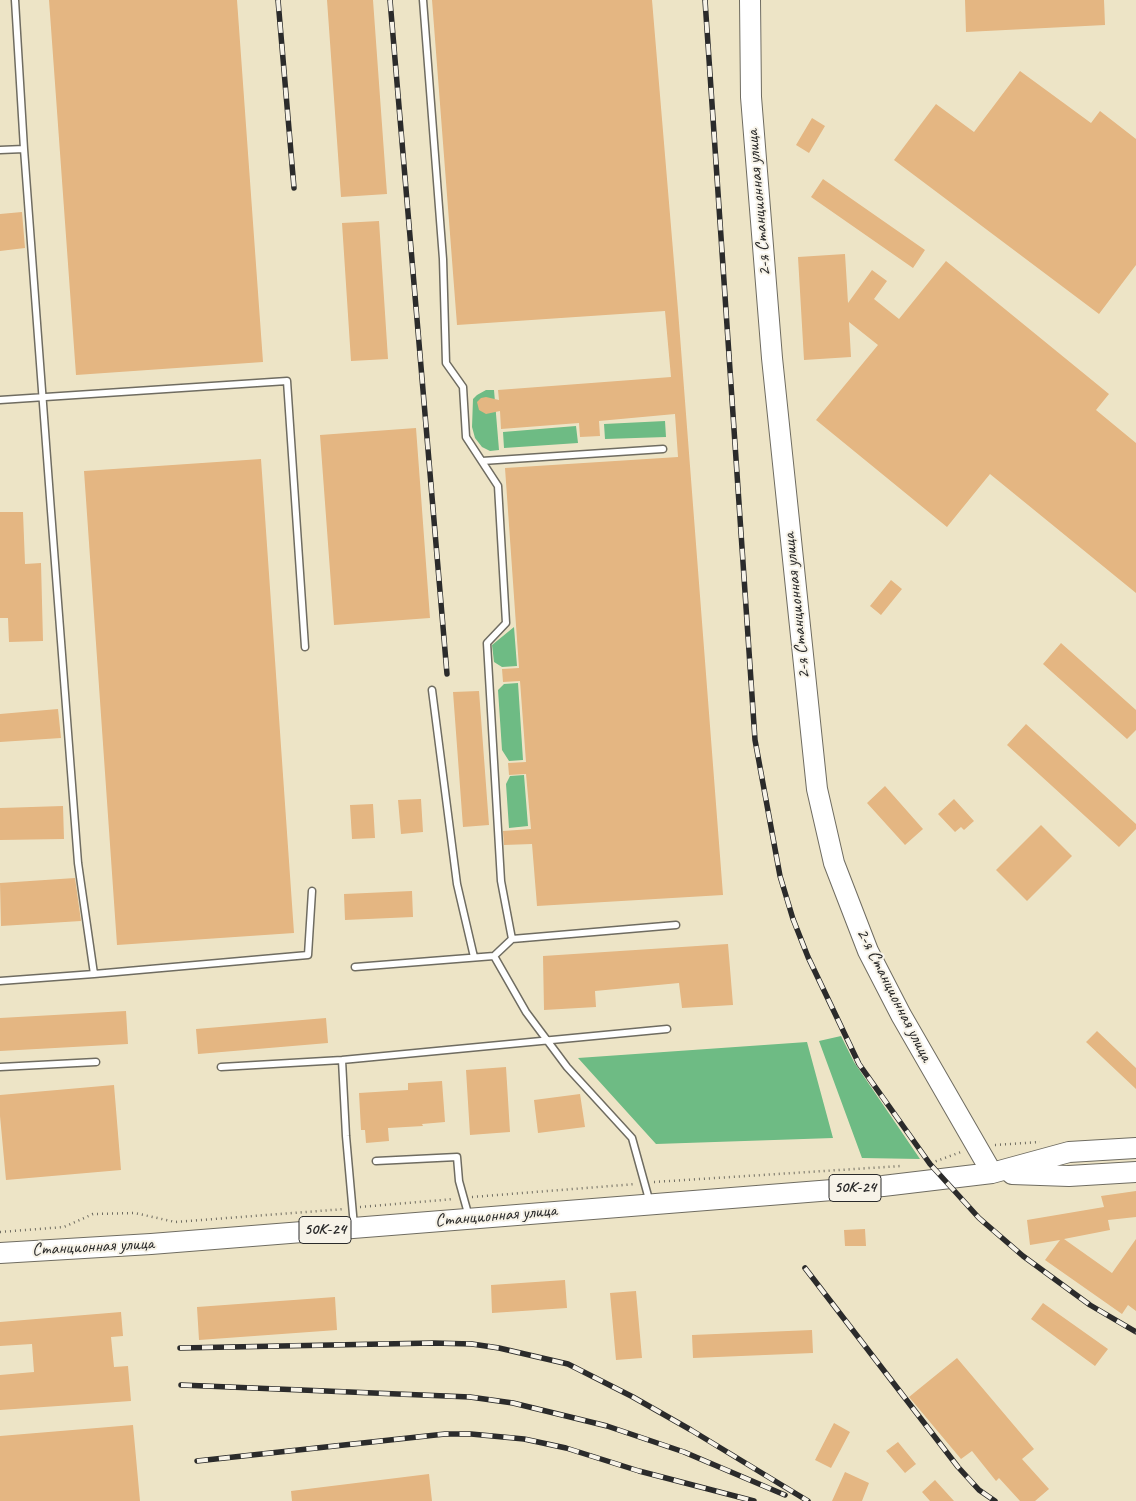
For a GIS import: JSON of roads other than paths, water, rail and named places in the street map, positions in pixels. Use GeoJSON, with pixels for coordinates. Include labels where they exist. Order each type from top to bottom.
{"type":"FeatureCollection","features":[{"type":"Feature","properties":{"kind":"main road","name":"2-я Станционная улица"},"geometry":{"type":"LineString","coordinates":[[750,0],[751,97],[769,320],[816,789],[834,863],[868,950],[901,1015],[992,1173]]}},
{"type":"Feature","properties":{"kind":"main road","name":"Станционная улица"},"geometry":{"type":"LineString","coordinates":[[0,1253],[151,1244],[353,1218],[470,1218],[883,1186],[992,1173],[1069,1152],[1136,1148]]}},
{"type":"Feature","properties":{"kind":"main road","name":"Станционная улица"},"geometry":{"type":"LineString","coordinates":[[992,1173],[1069,1176],[1136,1172]]}},
{"type":"Feature","properties":{"kind":"lane"},"geometry":{"type":"LineString","coordinates":[[15,0],[24,149],[78,863],[94,974]]}},
{"type":"Feature","properties":{"kind":"lane"},"geometry":{"type":"LineString","coordinates":[[423,0],[443,259],[446,363],[463,387],[466,437],[498,486],[506,623],[487,643],[501,881],[512,939]]}},
{"type":"Feature","properties":{"kind":"lane"},"geometry":{"type":"LineString","coordinates":[[0,150],[24,149]]}},
{"type":"Feature","properties":{"kind":"lane"},"geometry":{"type":"LineString","coordinates":[[0,400],[287,381],[305,647]]}},
{"type":"Feature","properties":{"kind":"lane"},"geometry":{"type":"LineString","coordinates":[[482,461],[663,449]]}},
{"type":"Feature","properties":{"kind":"lane"},"geometry":{"type":"LineString","coordinates":[[432,690],[457,884],[474,957]]}},
{"type":"Feature","properties":{"kind":"lane"},"geometry":{"type":"LineString","coordinates":[[0,981],[308,955],[312,890]]}},
{"type":"Feature","properties":{"kind":"lane"},"geometry":{"type":"LineString","coordinates":[[356,967],[494,956],[512,939],[676,926]]}},
{"type":"Feature","properties":{"kind":"lane"},"geometry":{"type":"LineString","coordinates":[[494,956],[526,1012],[568,1066],[632,1138],[650,1204]]}},
{"type":"Feature","properties":{"kind":"lane"},"geometry":{"type":"LineString","coordinates":[[221,1067],[342,1060],[667,1029]]}},
{"type":"Feature","properties":{"kind":"lane"},"geometry":{"type":"LineString","coordinates":[[342,1060],[353,1218]]}},
{"type":"Feature","properties":{"kind":"lane"},"geometry":{"type":"LineString","coordinates":[[0,1067],[96,1062]]}},
{"type":"Feature","properties":{"kind":"lane"},"geometry":{"type":"LineString","coordinates":[[376,1161],[457,1157],[460,1181],[470,1218]]}},
{"type":"Feature","properties":{"kind":"railway"},"geometry":{"type":"LineString","coordinates":[[278,0],[294,188]]}},
{"type":"Feature","properties":{"kind":"railway"},"geometry":{"type":"LineString","coordinates":[[390,0],[447,674]]}},
{"type":"Feature","properties":{"kind":"railway"},"geometry":{"type":"LineString","coordinates":[[705,0],[755,740],[780,876],[793,919],[808,957],[859,1064],[930,1164],[979,1218],[1023,1256],[1090,1305],[1136,1332]]}},
{"type":"Feature","properties":{"kind":"railway"},"geometry":{"type":"LineString","coordinates":[[805,1268],[958,1467],[979,1490],[995,1501]]}},
{"type":"Feature","properties":{"kind":"railway"},"geometry":{"type":"LineString","coordinates":[[180,1348],[433,1343],[472,1344],[499,1348],[568,1364],[633,1397],[691,1430],[808,1501]]}},
{"type":"Feature","properties":{"kind":"railway"},"geometry":{"type":"LineString","coordinates":[[181,1385],[470,1397],[513,1403],[607,1426],[684,1452],[785,1495]]}},
{"type":"Feature","properties":{"kind":"railway"},"geometry":{"type":"LineString","coordinates":[[197,1461],[445,1434],[471,1434],[524,1439],[566,1448],[639,1471],[754,1501]]}}]}
